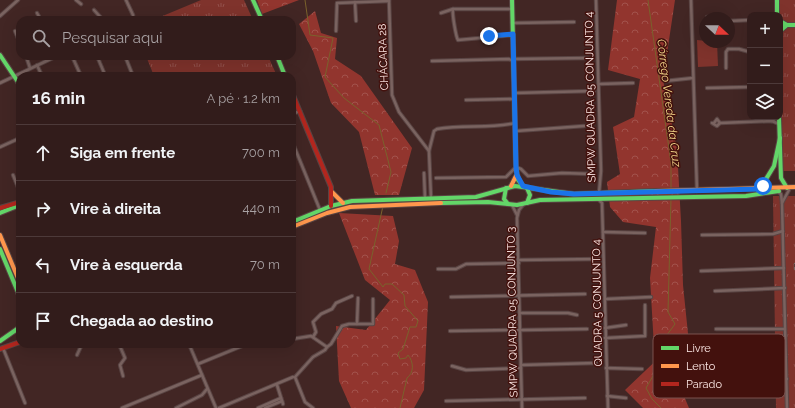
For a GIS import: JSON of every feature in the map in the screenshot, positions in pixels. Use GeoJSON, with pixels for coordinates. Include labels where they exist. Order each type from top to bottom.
{"type":"FeatureCollection","features":[{"type":"Feature","properties":{"kind":"main road"},"geometry":{"type":"LineString","coordinates":[[253,0],[260,16]]}},
{"type":"Feature","properties":{"kind":"main road"},"geometry":{"type":"LineString","coordinates":[[512,0],[512,59],[516,131],[516,167],[517,175],[530,195],[525,204]]}},
{"type":"Feature","properties":{"kind":"main road"},"geometry":{"type":"LineString","coordinates":[[777,0],[778,12]]}},
{"type":"Feature","properties":{"kind":"main road"},"geometry":{"type":"LineString","coordinates":[[783,23],[787,25]]}},
{"type":"Feature","properties":{"kind":"main road"},"geometry":{"type":"LineString","coordinates":[[783,25],[795,25]]}},
{"type":"Feature","properties":{"kind":"main road"},"geometry":{"type":"LineString","coordinates":[[783,28],[787,25]]}},
{"type":"Feature","properties":{"kind":"main road"},"geometry":{"type":"LineString","coordinates":[[0,55],[15,75]]}},
{"type":"Feature","properties":{"kind":"main road"},"geometry":{"type":"LineString","coordinates":[[278,60],[283,72]]}},
{"type":"Feature","properties":{"kind":"main road"},"geometry":{"type":"LineString","coordinates":[[296,102],[332,192],[343,203]]}},
{"type":"Feature","properties":{"kind":"main road"},"geometry":{"type":"LineString","coordinates":[[779,120],[781,178],[788,189]]}},
{"type":"Feature","properties":{"kind":"main road"},"geometry":{"type":"LineString","coordinates":[[759,189],[774,166],[780,138]]}},
{"type":"Feature","properties":{"kind":"main road"},"geometry":{"type":"LineString","coordinates":[[511,186],[517,175]]}},
{"type":"Feature","properties":{"kind":"main road"},"geometry":{"type":"LineString","coordinates":[[296,220],[320,210],[343,203],[371,199],[476,197],[511,186],[560,193],[661,192],[746,196],[788,189]]}},
{"type":"Feature","properties":{"kind":"main road"},"geometry":{"type":"LineString","coordinates":[[506,188],[504,199],[510,204]]}},
{"type":"Feature","properties":{"kind":"main road"},"geometry":{"type":"LineString","coordinates":[[296,225],[328,213],[350,207],[372,205],[488,202],[525,204],[540,200],[660,197],[697,191],[795,189]]}},
{"type":"Feature","properties":{"kind":"main road"},"geometry":{"type":"LineString","coordinates":[[331,206],[332,192]]}},
{"type":"Feature","properties":{"kind":"main road"},"geometry":{"type":"LineString","coordinates":[[0,208],[16,203]]}},
{"type":"Feature","properties":{"kind":"main road"},"geometry":{"type":"LineString","coordinates":[[0,213],[16,207]]}},
{"type":"Feature","properties":{"kind":"main road"},"geometry":{"type":"LineString","coordinates":[[0,235],[16,273]]}},
{"type":"Feature","properties":{"kind":"main road"},"geometry":{"type":"LineString","coordinates":[[0,251],[16,289]]}},
{"type":"Feature","properties":{"kind":"main road"},"geometry":{"type":"LineString","coordinates":[[0,341],[16,330]]}},
{"type":"Feature","properties":{"kind":"main road"},"geometry":{"type":"LineString","coordinates":[[2,349],[16,344]]}},
{"type":"Feature","properties":{"kind":"street"},"geometry":{"type":"LineString","coordinates":[[0,16],[18,0]]}},
{"type":"Feature","properties":{"kind":"street"},"geometry":{"type":"LineString","coordinates":[[76,0],[81,4]]}},
{"type":"Feature","properties":{"kind":"street"},"geometry":{"type":"LineString","coordinates":[[126,0],[133,15]]}},
{"type":"Feature","properties":{"kind":"street"},"geometry":{"type":"LineString","coordinates":[[336,31],[336,3],[389,0]]}},
{"type":"Feature","properties":{"kind":"street","name":"CHÁCARA 28"},"geometry":{"type":"LineString","coordinates":[[389,0],[393,96],[399,112],[429,151]]}},
{"type":"Feature","properties":{"kind":"street","name":"SMPW QUADRA 05 CONJUNTO 4"},"geometry":{"type":"LineString","coordinates":[[596,0],[601,172],[598,193]]}},
{"type":"Feature","properties":{"kind":"street"},"geometry":{"type":"LineString","coordinates":[[691,0],[697,191]]}},
{"type":"Feature","properties":{"kind":"street"},"geometry":{"type":"LineString","coordinates":[[355,2],[356,21]]}},
{"type":"Feature","properties":{"kind":"street"},"geometry":{"type":"LineString","coordinates":[[441,13],[453,9],[512,9]]}},
{"type":"Feature","properties":{"kind":"street"},"geometry":{"type":"LineString","coordinates":[[453,9],[453,19],[456,24],[456,37],[458,40],[513,34]]}},
{"type":"Feature","properties":{"kind":"street"},"geometry":{"type":"LineString","coordinates":[[94,10],[100,16]]}},
{"type":"Feature","properties":{"kind":"street"},"geometry":{"type":"LineString","coordinates":[[735,21],[747,20]]}},
{"type":"Feature","properties":{"kind":"street"},"geometry":{"type":"LineString","coordinates":[[512,24],[574,22]]}},
{"type":"Feature","properties":{"kind":"street"},"geometry":{"type":"LineString","coordinates":[[726,68],[726,52],[728,49],[739,49],[747,51]]}},
{"type":"Feature","properties":{"kind":"street"},"geometry":{"type":"LineString","coordinates":[[432,61],[588,58]]}},
{"type":"Feature","properties":{"kind":"street"},"geometry":{"type":"LineString","coordinates":[[27,60],[30,68]]}},
{"type":"Feature","properties":{"kind":"street"},"geometry":{"type":"LineString","coordinates":[[21,72],[48,60]]}},
{"type":"Feature","properties":{"kind":"street"},"geometry":{"type":"LineString","coordinates":[[74,60],[79,72]]}},
{"type":"Feature","properties":{"kind":"street"},"geometry":{"type":"LineString","coordinates":[[99,60],[104,72]]}},
{"type":"Feature","properties":{"kind":"street"},"geometry":{"type":"LineString","coordinates":[[127,60],[131,72]]}},
{"type":"Feature","properties":{"kind":"street"},"geometry":{"type":"LineString","coordinates":[[37,65],[40,72]]}},
{"type":"Feature","properties":{"kind":"street"},"geometry":{"type":"LineString","coordinates":[[0,83],[15,75]]}},
{"type":"Feature","properties":{"kind":"street"},"geometry":{"type":"LineString","coordinates":[[665,81],[693,78]]}},
{"type":"Feature","properties":{"kind":"street"},"geometry":{"type":"LineString","coordinates":[[599,84],[633,83]]}},
{"type":"Feature","properties":{"kind":"street"},"geometry":{"type":"LineString","coordinates":[[707,88],[747,87]]}},
{"type":"Feature","properties":{"kind":"street"},"geometry":{"type":"LineString","coordinates":[[514,93],[594,91]]}},
{"type":"Feature","properties":{"kind":"street"},"geometry":{"type":"LineString","coordinates":[[466,100],[514,99]]}},
{"type":"Feature","properties":{"kind":"street"},"geometry":{"type":"LineString","coordinates":[[296,112],[300,111]]}},
{"type":"Feature","properties":{"kind":"street"},"geometry":{"type":"LineString","coordinates":[[713,123],[717,126],[720,123],[772,121],[780,124]]}},
{"type":"Feature","properties":{"kind":"street"},"geometry":{"type":"LineString","coordinates":[[431,198],[429,151],[436,129],[468,126],[496,127],[515,123]]}},
{"type":"Feature","properties":{"kind":"street"},"geometry":{"type":"LineString","coordinates":[[516,131],[584,126]]}},
{"type":"Feature","properties":{"kind":"street"},"geometry":{"type":"LineString","coordinates":[[0,147],[16,140]]}},
{"type":"Feature","properties":{"kind":"street"},"geometry":{"type":"LineString","coordinates":[[296,151],[320,210]]}},
{"type":"Feature","properties":{"kind":"street"},"geometry":{"type":"LineString","coordinates":[[436,178],[504,177],[516,167],[521,169],[528,176],[562,173],[593,174]]}},
{"type":"Feature","properties":{"kind":"street"},"geometry":{"type":"LineString","coordinates":[[424,173],[425,198]]}},
{"type":"Feature","properties":{"kind":"street"},"geometry":{"type":"LineString","coordinates":[[13,175],[16,182]]}},
{"type":"Feature","properties":{"kind":"street"},"geometry":{"type":"LineString","coordinates":[[782,203],[788,189]]}},
{"type":"Feature","properties":{"kind":"street"},"geometry":{"type":"LineString","coordinates":[[777,191],[781,194],[782,203],[787,408]]}},
{"type":"Feature","properties":{"kind":"street","name":"QUADRA 5 CONJUNTO 4"},"geometry":{"type":"LineString","coordinates":[[598,199],[602,203],[608,408]]}},
{"type":"Feature","properties":{"kind":"street"},"geometry":{"type":"LineString","coordinates":[[510,204],[517,215],[525,204]]}},
{"type":"Feature","properties":{"kind":"street","name":"SMPW QUADRA 05 CONJUNTO 3"},"geometry":{"type":"LineString","coordinates":[[517,215],[522,408]]}},
{"type":"Feature","properties":{"kind":"street"},"geometry":{"type":"LineString","coordinates":[[702,235],[773,234],[783,231]]}},
{"type":"Feature","properties":{"kind":"street"},"geometry":{"type":"LineString","coordinates":[[603,232],[645,234]]}},
{"type":"Feature","properties":{"kind":"street"},"geometry":{"type":"LineString","coordinates":[[438,269],[456,269],[466,264],[599,260]]}},
{"type":"Feature","properties":{"kind":"street"},"geometry":{"type":"LineString","coordinates":[[701,271],[784,268]]}},
{"type":"Feature","properties":{"kind":"street"},"geometry":{"type":"LineString","coordinates":[[714,291],[785,288]]}},
{"type":"Feature","properties":{"kind":"street"},"geometry":{"type":"LineString","coordinates":[[451,297],[585,294]]}},
{"type":"Feature","properties":{"kind":"street"},"geometry":{"type":"LineString","coordinates":[[313,337],[316,332],[313,323],[320,315],[332,309],[336,303],[352,296]]}},
{"type":"Feature","properties":{"kind":"street"},"geometry":{"type":"LineString","coordinates":[[605,299],[651,297]]}},
{"type":"Feature","properties":{"kind":"street"},"geometry":{"type":"LineString","coordinates":[[357,324],[358,298]]}},
{"type":"Feature","properties":{"kind":"street"},"geometry":{"type":"LineString","coordinates":[[313,408],[305,402],[295,377],[306,363],[331,344],[342,326],[374,323],[373,298]]}},
{"type":"Feature","properties":{"kind":"street"},"geometry":{"type":"LineString","coordinates":[[605,338],[645,336],[645,306]]}},
{"type":"Feature","properties":{"kind":"street"},"geometry":{"type":"LineString","coordinates":[[520,314],[568,313],[577,315]]}},
{"type":"Feature","properties":{"kind":"street"},"geometry":{"type":"LineString","coordinates":[[605,328],[626,325]]}},
{"type":"Feature","properties":{"kind":"street"},"geometry":{"type":"LineString","coordinates":[[450,331],[587,329]]}},
{"type":"Feature","properties":{"kind":"street"},"geometry":{"type":"LineString","coordinates":[[716,329],[786,329]]}},
{"type":"Feature","properties":{"kind":"street"},"geometry":{"type":"LineString","coordinates":[[296,339],[313,337],[326,347]]}},
{"type":"Feature","properties":{"kind":"street"},"geometry":{"type":"LineString","coordinates":[[77,355],[80,348]]}},
{"type":"Feature","properties":{"kind":"street"},"geometry":{"type":"LineString","coordinates":[[121,348],[125,358],[120,365],[123,376]]}},
{"type":"Feature","properties":{"kind":"street"},"geometry":{"type":"LineString","coordinates":[[191,348],[218,408],[293,378]]}},
{"type":"Feature","properties":{"kind":"street"},"geometry":{"type":"LineString","coordinates":[[198,364],[236,348]]}},
{"type":"Feature","properties":{"kind":"street"},"geometry":{"type":"LineString","coordinates":[[2,349],[25,403]]}},
{"type":"Feature","properties":{"kind":"street"},"geometry":{"type":"LineString","coordinates":[[452,366],[465,370],[596,363]]}},
{"type":"Feature","properties":{"kind":"street"},"geometry":{"type":"LineString","coordinates":[[606,368],[642,369]]}},
{"type":"Feature","properties":{"kind":"street"},"geometry":{"type":"LineString","coordinates":[[122,408],[202,375]]}},
{"type":"Feature","properties":{"kind":"street"},"geometry":{"type":"LineString","coordinates":[[277,384],[283,404]]}},
{"type":"Feature","properties":{"kind":"street"},"geometry":{"type":"LineString","coordinates":[[176,408],[202,395],[208,388]]}},
{"type":"Feature","properties":{"kind":"street"},"geometry":{"type":"LineString","coordinates":[[608,396],[626,398]]}},
{"type":"Feature","properties":{"kind":"street"},"geometry":{"type":"LineString","coordinates":[[446,401],[585,398]]}},
{"type":"Feature","properties":{"kind":"street"},"geometry":{"type":"LineString","coordinates":[[258,408],[282,400]]}},
{"type":"Feature","properties":{"kind":"street"},"geometry":{"type":"LineString","coordinates":[[265,408],[269,405]]}},
{"type":"Feature","properties":{"kind":"green space"},"geometry":{"type":"Polygon","coordinates":[[[201,0],[244,0],[251,16],[163,16],[201,0]]]}},
{"type":"Feature","properties":{"kind":"green space"},"geometry":{"type":"Polygon","coordinates":[[[257,0],[299,0],[262,14],[257,0]]]}},
{"type":"Feature","properties":{"kind":"green space"},"geometry":{"type":"Polygon","coordinates":[[[617,0],[675,0],[663,80],[677,149],[683,285],[688,334],[653,334],[650,278],[656,227],[623,222],[610,207],[607,182],[620,174],[613,127],[634,117],[640,79],[608,70],[617,0]]]}},
{"type":"Feature","properties":{"kind":"green space"},"geometry":{"type":"Polygon","coordinates":[[[779,0],[795,0],[795,171],[783,171],[783,12],[779,12],[779,0]]]}},
{"type":"Feature","properties":{"kind":"green space"},"geometry":{"type":"Polygon","coordinates":[[[315,11],[321,33],[337,38],[335,59],[361,76],[412,148],[399,195],[375,195],[359,132],[331,103],[313,51],[299,24],[315,11]]]}},
{"type":"Feature","properties":{"kind":"green space"},"geometry":{"type":"Polygon","coordinates":[[[697,40],[699,40],[699,48],[717,48],[718,66],[698,67],[697,40]]]}},
{"type":"Feature","properties":{"kind":"green space"},"geometry":{"type":"Polygon","coordinates":[[[148,60],[270,60],[275,72],[152,72],[148,60]]]}},
{"type":"Feature","properties":{"kind":"green space"},"geometry":{"type":"Polygon","coordinates":[[[773,196],[795,196],[795,408],[776,408],[776,398],[785,398],[785,334],[775,334],[773,196]]]}},
{"type":"Feature","properties":{"kind":"green space"},"geometry":{"type":"Polygon","coordinates":[[[339,213],[393,216],[399,241],[395,264],[415,270],[428,302],[424,390],[414,408],[351,408],[339,381],[336,326],[366,330],[390,300],[365,280],[339,213]]]}},
{"type":"Feature","properties":{"kind":"green space"},"geometry":{"type":"Polygon","coordinates":[[[653,363],[653,398],[685,398],[689,408],[643,408],[625,390],[653,363]]]}},
{"type":"Feature","properties":{"kind":"waterway"},"geometry":{"type":"LineString","coordinates":[[305,0],[310,35],[333,38],[325,77],[344,98],[379,125],[391,172],[386,193]]}},
{"type":"Feature","properties":{"kind":"waterway","name":"Córrego Vereda da Cruz"},"geometry":{"type":"LineString","coordinates":[[648,0],[671,163],[671,190]]}},
{"type":"Feature","properties":{"kind":"waterway","name":"Córrego Vereda da Cruz"},"geometry":{"type":"LineString","coordinates":[[668,334],[675,324],[668,312],[671,199]]}},
{"type":"Feature","properties":{"kind":"waterway"},"geometry":{"type":"LineString","coordinates":[[383,206],[369,269],[383,287],[385,284],[392,284],[404,295],[405,306],[418,321],[416,327],[410,327],[403,349],[398,353],[400,359],[406,358],[408,355],[412,367],[411,373],[407,378],[400,408]]}},
{"type":"Feature","properties":{"kind":"waterway","name":"Córrego Vereda da Cruz"},"geometry":{"type":"LineString","coordinates":[[653,376],[646,388],[652,399],[661,408]]}},
{"type":"Feature","properties":{"kind":"railway"},"geometry":{"type":"LineString","coordinates":[[795,264],[795,269]]}},
{"type":"Feature","properties":{"kind":"traffic: fast"},"geometry":{"type":"LineString","coordinates":[[253,0],[260,16]]}},
{"type":"Feature","properties":{"kind":"traffic: fast"},"geometry":{"type":"LineString","coordinates":[[512,0],[516,167],[518,180],[523,186]]}},
{"type":"Feature","properties":{"kind":"traffic: fast"},"geometry":{"type":"LineString","coordinates":[[777,0],[777,12]]}},
{"type":"Feature","properties":{"kind":"traffic: fast"},"geometry":{"type":"LineString","coordinates":[[783,23],[787,25],[783,28]]}},
{"type":"Feature","properties":{"kind":"traffic: fast"},"geometry":{"type":"LineString","coordinates":[[783,25],[795,25]]}},
{"type":"Feature","properties":{"kind":"traffic: fast"},"geometry":{"type":"LineString","coordinates":[[0,55],[16,79]]}},
{"type":"Feature","properties":{"kind":"traffic: fast"},"geometry":{"type":"LineString","coordinates":[[279,60],[283,72]]}},
{"type":"Feature","properties":{"kind":"traffic: fast"},"geometry":{"type":"LineString","coordinates":[[779,120],[781,178],[787,188]]}},
{"type":"Feature","properties":{"kind":"traffic: fast"},"geometry":{"type":"LineString","coordinates":[[760,189],[774,166],[780,138]]}},
{"type":"Feature","properties":{"kind":"traffic: fast"},"geometry":{"type":"LineString","coordinates":[[296,220],[331,206],[352,201],[476,197],[515,186],[574,194],[656,191]]}},
{"type":"Feature","properties":{"kind":"traffic: fast"},"geometry":{"type":"LineString","coordinates":[[506,188],[504,199],[508,204]]}},
{"type":"Feature","properties":{"kind":"traffic: fast"},"geometry":{"type":"LineString","coordinates":[[527,188],[530,195],[527,203]]}},
{"type":"Feature","properties":{"kind":"traffic: fast"},"geometry":{"type":"LineString","coordinates":[[441,203],[488,202],[517,205],[540,200],[746,196],[779,191]]}},
{"type":"Feature","properties":{"kind":"traffic: fast"},"geometry":{"type":"LineString","coordinates":[[0,213],[16,207]]}},
{"type":"Feature","properties":{"kind":"traffic: fast"},"geometry":{"type":"LineString","coordinates":[[0,249],[16,287]]}},
{"type":"Feature","properties":{"kind":"traffic: fast"},"geometry":{"type":"LineString","coordinates":[[0,341],[16,330]]}},
{"type":"Feature","properties":{"kind":"traffic: slow"},"geometry":{"type":"LineString","coordinates":[[511,186],[516,176]]}},
{"type":"Feature","properties":{"kind":"traffic: slow"},"geometry":{"type":"LineString","coordinates":[[656,191],[795,187]]}},
{"type":"Feature","properties":{"kind":"traffic: slow"},"geometry":{"type":"LineString","coordinates":[[332,192],[343,203]]}},
{"type":"Feature","properties":{"kind":"traffic: slow"},"geometry":{"type":"LineString","coordinates":[[296,225],[327,213],[350,207],[441,203]]}},
{"type":"Feature","properties":{"kind":"traffic: slow"},"geometry":{"type":"LineString","coordinates":[[0,235],[16,273]]}},
{"type":"Feature","properties":{"kind":"traffic: jam"},"geometry":{"type":"LineString","coordinates":[[296,103],[331,187],[331,206]]}},
{"type":"Feature","properties":{"kind":"traffic: jam"},"geometry":{"type":"LineString","coordinates":[[0,208],[16,203]]}},
{"type":"Feature","properties":{"kind":"traffic: jam"},"geometry":{"type":"LineString","coordinates":[[0,349],[16,343]]}},
{"type":"Feature","properties":{"kind":"route"},"geometry":{"type":"LineString","coordinates":[[489,36],[513,34],[516,167],[519,182],[523,186],[551,192],[574,194],[729,191],[759,189],[763,186]]}}]}
